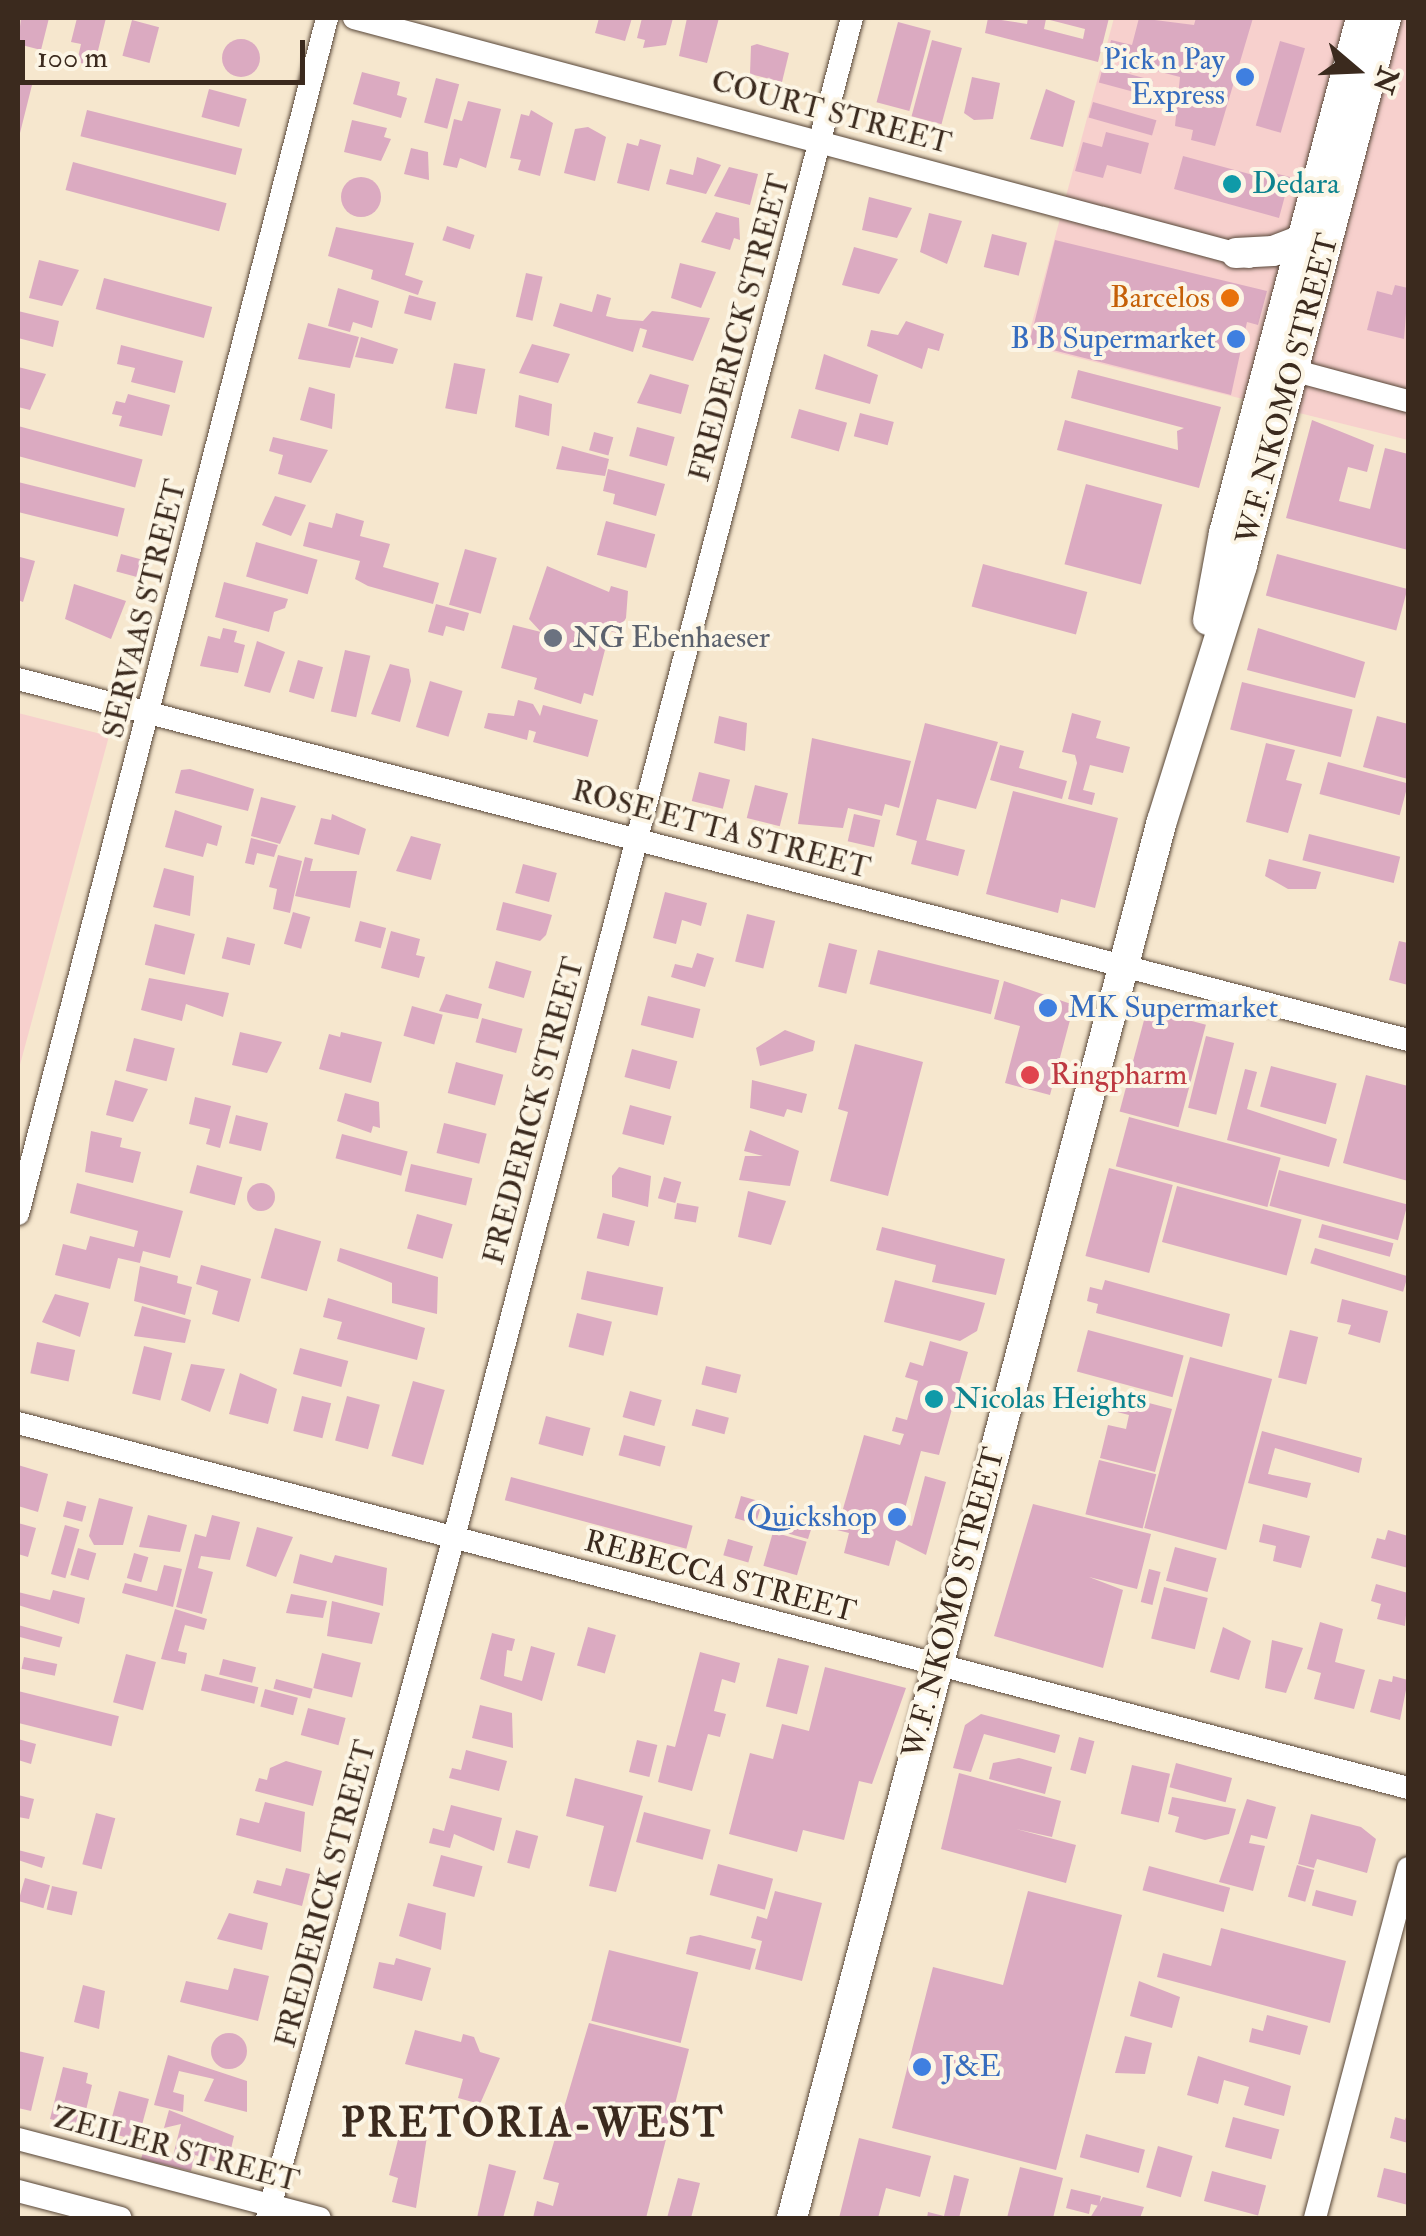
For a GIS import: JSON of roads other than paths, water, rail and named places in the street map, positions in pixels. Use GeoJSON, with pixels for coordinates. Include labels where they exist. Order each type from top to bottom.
{"type":"FeatureCollection","features":[{"type":"Feature","properties":{"kind":"main road","name":"W.F. NKOMO STREET"},"geometry":{"type":"LineString","coordinates":[[1281,366],[1297,254],[1361,18]]}},
{"type":"Feature","properties":{"kind":"main road","name":"W.F. NKOMO STREET"},"geometry":{"type":"LineString","coordinates":[[792,2218],[1196,698],[1224,533],[1281,366],[1386,18]]}},
{"type":"Feature","properties":{"kind":"main road"},"geometry":{"type":"LineString","coordinates":[[1236,253],[1297,254]]}},
{"type":"Feature","properties":{"kind":"street","name":"SERVAAS STREET"},"geometry":{"type":"LineString","coordinates":[[18,1214],[327,18]]}},
{"type":"Feature","properties":{"kind":"street","name":"COURT STREET"},"geometry":{"type":"LineString","coordinates":[[354,18],[1236,253]]}},
{"type":"Feature","properties":{"kind":"street","name":"FREDERICK STREET"},"geometry":{"type":"LineString","coordinates":[[269,2212],[454,1537],[852,18]]}},
{"type":"Feature","properties":{"kind":"street"},"geometry":{"type":"LineString","coordinates":[[1281,366],[1408,400]]}},
{"type":"Feature","properties":{"kind":"street","name":"ROSE ETTA STREET"},"geometry":{"type":"LineString","coordinates":[[18,679],[1408,1040]]}},
{"type":"Feature","properties":{"kind":"street","name":"REBECCA STREET"},"geometry":{"type":"LineString","coordinates":[[18,1423],[1408,1788]]}},
{"type":"Feature","properties":{"kind":"street"},"geometry":{"type":"LineString","coordinates":[[1315,2218],[1408,1868]]}},
{"type":"Feature","properties":{"kind":"street","name":"ZEILER STREET"},"geometry":{"type":"LineString","coordinates":[[18,2140],[269,2212],[320,2218]]}},
{"type":"Feature","properties":{"kind":"street"},"geometry":{"type":"LineString","coordinates":[[18,2191],[122,2218]]}},
{"type":"Feature","properties":{"kind":"place","name":"Pick n Pay Express"},"geometry":{"type":"Point","coordinates":[1245,77]}},
{"type":"Feature","properties":{"kind":"place","name":"Dedara"},"geometry":{"type":"Point","coordinates":[1232,184]}},
{"type":"Feature","properties":{"kind":"place","name":"Barcelos"},"geometry":{"type":"Point","coordinates":[1230,298]}},
{"type":"Feature","properties":{"kind":"place","name":"B B Supermarket"},"geometry":{"type":"Point","coordinates":[1236,339]}},
{"type":"Feature","properties":{"kind":"place","name":"NG Ebenhaeser"},"geometry":{"type":"Point","coordinates":[553,638]}},
{"type":"Feature","properties":{"kind":"place","name":"MK Supermarket"},"geometry":{"type":"Point","coordinates":[1048,1008]}},
{"type":"Feature","properties":{"kind":"place","name":"Ringpharm"},"geometry":{"type":"Point","coordinates":[1030,1075]}},
{"type":"Feature","properties":{"kind":"place","name":"Nicolas Heights"},"geometry":{"type":"Point","coordinates":[934,1399]}},
{"type":"Feature","properties":{"kind":"place","name":"Quickshop"},"geometry":{"type":"Point","coordinates":[897,1517]}},
{"type":"Feature","properties":{"kind":"place","name":"J&E"},"geometry":{"type":"Point","coordinates":[922,2067]}},
{"type":"Feature","properties":{"kind":"district","name":"PRETORIA-WEST"},"geometry":{"type":"Point","coordinates":[533,2124]}}]}
